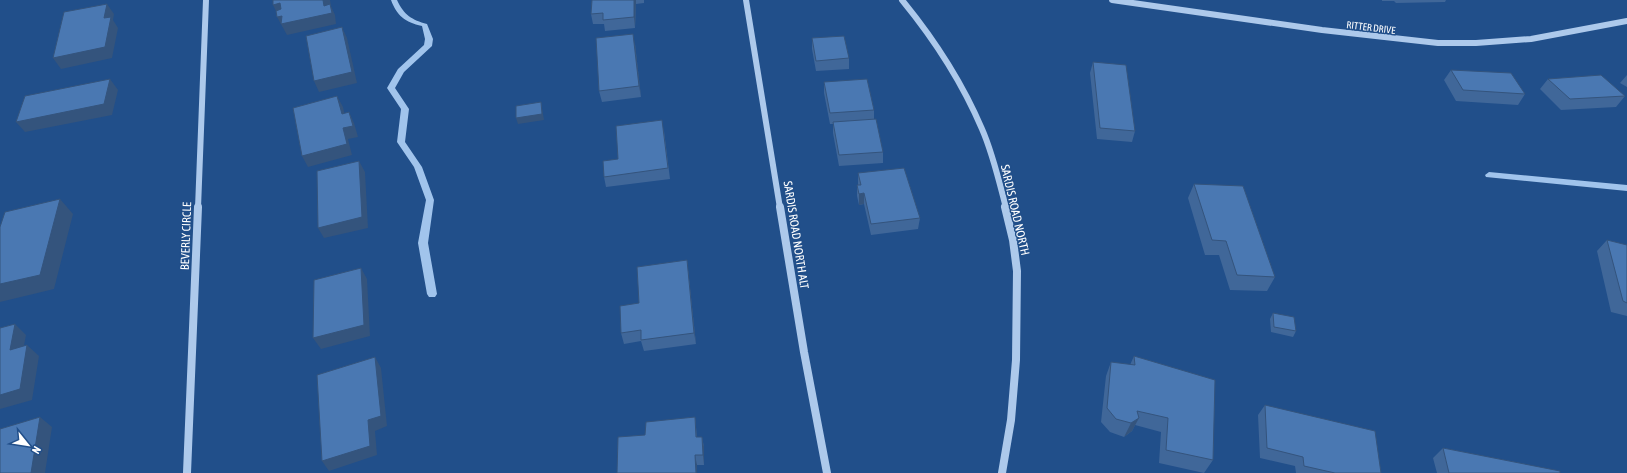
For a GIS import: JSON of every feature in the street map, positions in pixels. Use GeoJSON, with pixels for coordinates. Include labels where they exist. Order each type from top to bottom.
{"type":"FeatureCollection","features":[{"type":"Feature","properties":{"kind":"street","name":"BEVERLY CIRCLE"},"geometry":{"type":"LineString","coordinates":[[187,473],[206,0]]}},
{"type":"Feature","properties":{"kind":"street","name":"SARDIS ROAD NORTH ALT"},"geometry":{"type":"LineString","coordinates":[[746,0],[804,352],[827,473]]}},
{"type":"Feature","properties":{"kind":"street","name":"SARDIS ROAD NORTH"},"geometry":{"type":"LineString","coordinates":[[902,0],[921,23],[951,68],[982,129],[998,175],[1013,240],[1017,271],[1016,360],[1011,420],[1002,473]]}},
{"type":"Feature","properties":{"kind":"street","name":"RITTER DRIVE"},"geometry":{"type":"LineString","coordinates":[[1112,0],[1322,30],[1438,43],[1476,43],[1531,39],[1627,21]]}},
{"type":"Feature","properties":{"kind":"building"},"geometry":{"type":"Polygon","coordinates":[[[273,0],[323,0],[324,6],[330,4],[332,13],[281,24],[282,16],[277,17],[276,11],[281,9],[280,3],[273,5],[273,0]]]}},
{"type":"Feature","properties":{"kind":"building"},"geometry":{"type":"Polygon","coordinates":[[[592,0],[634,0],[634,17],[603,20],[603,13],[591,14],[592,0]]]}},
{"type":"Feature","properties":{"kind":"building"},"geometry":{"type":"Polygon","coordinates":[[[107,4],[104,18],[111,17],[105,47],[53,58],[64,12],[107,4]]]}},
{"type":"Feature","properties":{"kind":"building"},"geometry":{"type":"Polygon","coordinates":[[[342,27],[352,72],[314,81],[306,36],[342,27]]]}},
{"type":"Feature","properties":{"kind":"building"},"geometry":{"type":"Polygon","coordinates":[[[633,34],[639,86],[599,91],[596,38],[633,34]]]}},
{"type":"Feature","properties":{"kind":"building"},"geometry":{"type":"Polygon","coordinates":[[[844,36],[849,58],[816,61],[812,38],[844,36]]]}},
{"type":"Feature","properties":{"kind":"building"},"geometry":{"type":"Polygon","coordinates":[[[1093,62],[1126,65],[1135,131],[1100,128],[1093,62]]]}},
{"type":"Feature","properties":{"kind":"building"},"geometry":{"type":"Polygon","coordinates":[[[1451,70],[1511,73],[1525,94],[1463,90],[1451,70]]]}},
{"type":"Feature","properties":{"kind":"building"},"geometry":{"type":"Polygon","coordinates":[[[1601,75],[1625,96],[1570,99],[1548,79],[1601,75]]]}},
{"type":"Feature","properties":{"kind":"building"},"geometry":{"type":"Polygon","coordinates":[[[110,79],[104,104],[16,122],[25,96],[110,79]]]}},
{"type":"Feature","properties":{"kind":"building"},"geometry":{"type":"Polygon","coordinates":[[[867,79],[874,110],[830,113],[824,82],[867,79]]]}},
{"type":"Feature","properties":{"kind":"building"},"geometry":{"type":"Polygon","coordinates":[[[337,96],[342,114],[349,112],[353,126],[343,128],[347,144],[302,156],[293,108],[337,96]]]}},
{"type":"Feature","properties":{"kind":"building"},"geometry":{"type":"Polygon","coordinates":[[[541,102],[542,114],[516,118],[516,106],[541,102]]]}},
{"type":"Feature","properties":{"kind":"building"},"geometry":{"type":"Polygon","coordinates":[[[876,119],[883,152],[839,155],[833,122],[876,119]]]}},
{"type":"Feature","properties":{"kind":"building"},"geometry":{"type":"Polygon","coordinates":[[[662,120],[668,168],[604,177],[603,161],[618,159],[616,126],[662,120]]]}},
{"type":"Feature","properties":{"kind":"building"},"geometry":{"type":"Polygon","coordinates":[[[359,161],[362,217],[318,228],[317,171],[359,161]]]}},
{"type":"Feature","properties":{"kind":"building"},"geometry":{"type":"Polygon","coordinates":[[[904,168],[920,218],[871,224],[864,193],[859,194],[857,185],[861,185],[858,173],[904,168]]]}},
{"type":"Feature","properties":{"kind":"building"},"geometry":{"type":"Polygon","coordinates":[[[1194,184],[1243,186],[1275,277],[1237,275],[1226,241],[1212,240],[1194,184]]]}},
{"type":"Feature","properties":{"kind":"building"},"geometry":{"type":"Polygon","coordinates":[[[60,199],[40,275],[0,284],[0,227],[5,212],[60,199]]]}},
{"type":"Feature","properties":{"kind":"building"},"geometry":{"type":"Polygon","coordinates":[[[1607,240],[1627,245],[1627,303],[1623,301],[1607,240]]]}},
{"type":"Feature","properties":{"kind":"building"},"geometry":{"type":"Polygon","coordinates":[[[687,260],[694,333],[641,340],[641,330],[621,333],[620,306],[639,303],[637,267],[687,260]]]}},
{"type":"Feature","properties":{"kind":"building"},"geometry":{"type":"Polygon","coordinates":[[[361,268],[364,325],[313,338],[314,280],[361,268]]]}},
{"type":"Feature","properties":{"kind":"building"},"geometry":{"type":"Polygon","coordinates":[[[1273,313],[1294,317],[1296,331],[1274,327],[1273,313]]]}},
{"type":"Feature","properties":{"kind":"building"},"geometry":{"type":"Polygon","coordinates":[[[15,324],[10,350],[27,345],[20,389],[0,395],[0,328],[15,324]]]}},
{"type":"Feature","properties":{"kind":"building"},"geometry":{"type":"Polygon","coordinates":[[[1134,356],[1215,380],[1213,460],[1166,450],[1168,418],[1137,411],[1139,418],[1131,423],[1116,419],[1107,408],[1111,362],[1135,365],[1134,356]]]}},
{"type":"Feature","properties":{"kind":"building"},"geometry":{"type":"Polygon","coordinates":[[[375,357],[381,416],[368,420],[370,446],[322,461],[317,375],[375,357]]]}},
{"type":"Feature","properties":{"kind":"building"},"geometry":{"type":"Polygon","coordinates":[[[1265,405],[1375,431],[1381,473],[1335,473],[1304,466],[1303,457],[1267,448],[1265,405]]]}},
{"type":"Feature","properties":{"kind":"building"},"geometry":{"type":"Polygon","coordinates":[[[40,417],[31,473],[0,473],[0,429],[40,417]]]}},
{"type":"Feature","properties":{"kind":"building"},"geometry":{"type":"Polygon","coordinates":[[[695,417],[696,437],[702,437],[703,455],[695,455],[696,473],[617,473],[618,437],[645,435],[646,422],[695,417]]]}},
{"type":"Feature","properties":{"kind":"building"},"geometry":{"type":"Polygon","coordinates":[[[1443,448],[1560,471],[1560,473],[1449,473],[1443,448]]]}},
{"type":"Feature","properties":{"kind":"waterway"},"geometry":{"type":"LineString","coordinates":[[394,0],[399,11],[405,17],[413,22],[425,25],[429,39],[428,46],[401,71],[391,88],[405,109],[401,142],[418,167],[430,200],[423,243],[432,294]]}},
{"type":"Feature","properties":{"kind":"waterway"},"geometry":{"type":"LineString","coordinates":[[1489,175],[1627,188]]}}]}
